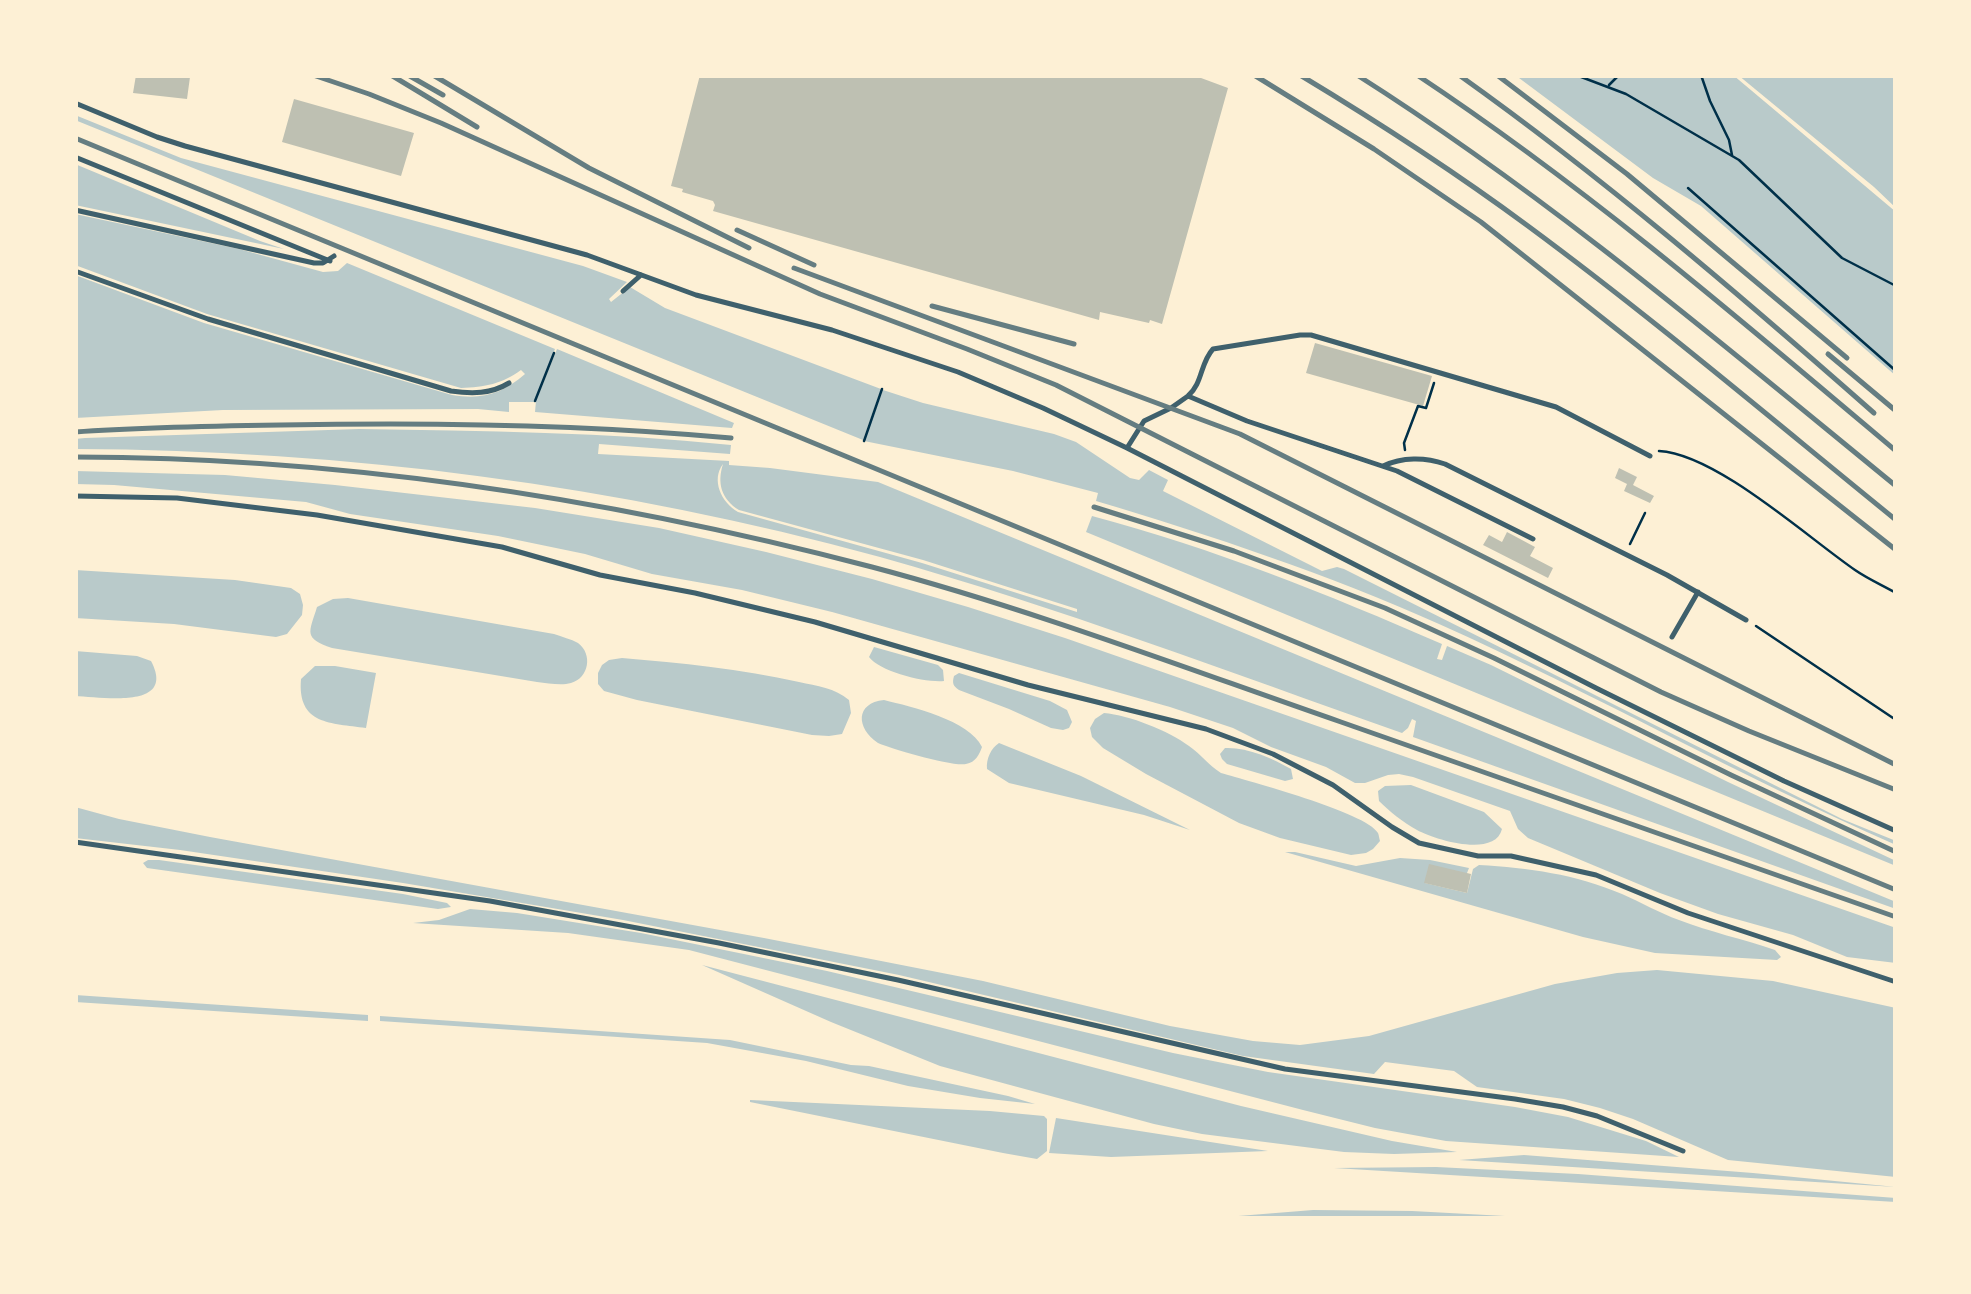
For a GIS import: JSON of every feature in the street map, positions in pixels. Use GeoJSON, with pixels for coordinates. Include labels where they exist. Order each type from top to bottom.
{"type":"FeatureCollection","features":[{"type":"Feature","properties":{"kind":"lane"},"geometry":{"type":"LineString","coordinates":[[75,103],[184,146],[587,256],[696,295],[832,330],[929,361],[1015,395],[1128,448],[1802,790],[1896,831]]}},
{"type":"Feature","properties":{"kind":"lane"},"geometry":{"type":"LineString","coordinates":[[75,157],[332,259],[314,263],[75,210]]}},
{"type":"Feature","properties":{"kind":"lane"},"geometry":{"type":"LineString","coordinates":[[75,271],[208,319],[451,391],[494,391],[509,383]]}},
{"type":"Feature","properties":{"kind":"lane"},"geometry":{"type":"LineString","coordinates":[[623,290],[641,274]]}},
{"type":"Feature","properties":{"kind":"lane"},"geometry":{"type":"LineString","coordinates":[[1128,448],[1144,421],[1194,391],[1214,349],[1300,335],[1556,407],[1650,456]]}},
{"type":"Feature","properties":{"kind":"lane"},"geometry":{"type":"LineString","coordinates":[[1188,396],[1247,421],[1384,466],[1532,540]]}},
{"type":"Feature","properties":{"kind":"lane"},"geometry":{"type":"LineString","coordinates":[[1384,466],[1389,462],[1429,458],[1445,464],[1626,554],[1746,620]]}},
{"type":"Feature","properties":{"kind":"lane"},"geometry":{"type":"LineString","coordinates":[[75,496],[177,498],[354,521],[502,546],[600,574],[815,622],[1028,686],[1206,730],[1274,754],[1332,785],[1419,843],[1478,856],[1511,856],[1596,875],[1688,913],[1896,982]]}},
{"type":"Feature","properties":{"kind":"lane"},"geometry":{"type":"LineString","coordinates":[[1672,637],[1698,592]]}},
{"type":"Feature","properties":{"kind":"lane"},"geometry":{"type":"LineString","coordinates":[[75,842],[490,901],[719,943],[1285,1069],[1563,1108],[1597,1116],[1682,1150]]}},
{"type":"Feature","properties":{"kind":"path"},"geometry":{"type":"LineString","coordinates":[[1576,75],[1626,94],[1732,156],[1842,258],[1896,286]]}},
{"type":"Feature","properties":{"kind":"path"},"geometry":{"type":"LineString","coordinates":[[1608,87],[1617,77],[1627,75]]}},
{"type":"Feature","properties":{"kind":"path"},"geometry":{"type":"LineString","coordinates":[[1701,75],[1732,156]]}},
{"type":"Feature","properties":{"kind":"path"},"geometry":{"type":"LineString","coordinates":[[1688,188],[1896,371]]}},
{"type":"Feature","properties":{"kind":"path"},"geometry":{"type":"LineString","coordinates":[[534,401],[554,353]]}},
{"type":"Feature","properties":{"kind":"path"},"geometry":{"type":"LineString","coordinates":[[1406,460],[1404,444],[1418,406],[1426,408],[1437,372]]}},
{"type":"Feature","properties":{"kind":"path"},"geometry":{"type":"LineString","coordinates":[[864,441],[882,390]]}},
{"type":"Feature","properties":{"kind":"path"},"geometry":{"type":"LineString","coordinates":[[1650,456],[1656,451],[1681,454],[1724,476],[1858,573],[1896,593]]}},
{"type":"Feature","properties":{"kind":"path"},"geometry":{"type":"LineString","coordinates":[[1626,554],[1645,513]]}},
{"type":"Feature","properties":{"kind":"path"},"geometry":{"type":"LineString","coordinates":[[1746,620],[1896,720]]}},
{"type":"Feature","properties":{"kind":"shaded area"},"geometry":{"type":"Polygon","coordinates":[[[1515,75],[1733,75],[1896,212],[1896,376],[1701,206],[1653,178],[1515,75]]]}},
{"type":"Feature","properties":{"kind":"shaded area"},"geometry":{"type":"Polygon","coordinates":[[[1738,75],[1896,75],[1896,208],[1874,187],[1738,75]]]}},
{"type":"Feature","properties":{"kind":"shaded area"},"geometry":{"type":"Polygon","coordinates":[[[75,115],[181,158],[583,266],[627,282],[609,299],[611,302],[630,287],[665,308],[881,389],[863,440],[75,120],[75,115]]]}},
{"type":"Feature","properties":{"kind":"shaded area"},"geometry":{"type":"Polygon","coordinates":[[[75,164],[260,241],[284,249],[75,205],[75,164]]]}},
{"type":"Feature","properties":{"kind":"shaded area"},"geometry":{"type":"Polygon","coordinates":[[[75,214],[239,249],[323,272],[338,271],[347,263],[555,349],[534,402],[509,402],[509,412],[223,410],[75,418],[75,275],[204,323],[452,395],[491,394],[525,374],[521,370],[493,384],[461,388],[207,314],[75,265],[75,214]]]}},
{"type":"Feature","properties":{"kind":"shaded area"},"geometry":{"type":"Polygon","coordinates":[[[557,349],[734,423],[732,428],[535,412],[557,349]]]}},
{"type":"Feature","properties":{"kind":"shaded area"},"geometry":{"type":"Polygon","coordinates":[[[883,390],[1054,434],[1076,442],[1130,478],[1139,480],[1149,470],[1168,480],[1163,491],[1322,571],[1344,569],[1842,819],[1896,841],[1896,845],[1781,791],[1439,624],[1312,572],[1096,501],[1098,493],[1013,471],[864,441],[883,390]]]}},
{"type":"Feature","properties":{"kind":"shaded area"},"geometry":{"type":"Polygon","coordinates":[[[359,429],[638,437],[731,445],[730,454],[599,444],[598,454],[729,461],[729,465],[878,482],[1896,902],[1896,909],[1413,737],[1416,721],[1412,719],[1402,733],[946,576],[782,532],[582,491],[481,476],[278,456],[75,449],[75,439],[359,429]],[[723,464],[718,477],[720,490],[727,503],[738,512],[922,563],[1077,612],[923,560],[739,510],[724,496],[723,464]]]}},
{"type":"Feature","properties":{"kind":"shaded area"},"geometry":{"type":"Polygon","coordinates":[[[75,471],[225,475],[535,508],[659,528],[872,579],[1065,638],[1896,928],[1896,963],[1847,957],[1793,935],[1660,893],[1528,838],[1518,829],[1510,811],[1413,777],[1388,775],[1355,783],[1233,728],[1170,707],[832,612],[498,536],[350,514],[306,502],[75,484],[75,471]]]}},
{"type":"Feature","properties":{"kind":"shaded area"},"geometry":{"type":"Polygon","coordinates":[[[1092,516],[1226,557],[1356,607],[1442,644],[1437,659],[1442,660],[1447,646],[1491,665],[1896,861],[1896,866],[1086,532],[1092,516]]]}},
{"type":"Feature","properties":{"kind":"shaded area"},"geometry":{"type":"Polygon","coordinates":[[[75,570],[235,580],[291,588],[300,594],[302,615],[287,634],[276,637],[174,624],[75,618],[75,570]]]}},
{"type":"Feature","properties":{"kind":"shaded area"},"geometry":{"type":"Polygon","coordinates":[[[348,598],[554,634],[578,643],[586,653],[587,665],[577,680],[554,684],[332,648],[316,641],[311,629],[317,607],[333,599],[348,598]]]}},
{"type":"Feature","properties":{"kind":"shaded area"},"geometry":{"type":"Polygon","coordinates":[[[874,647],[938,665],[944,681],[893,672],[869,657],[874,647]]]}},
{"type":"Feature","properties":{"kind":"shaded area"},"geometry":{"type":"Polygon","coordinates":[[[75,651],[137,656],[151,661],[156,677],[154,687],[133,697],[75,696],[75,651]]]}},
{"type":"Feature","properties":{"kind":"shaded area"},"geometry":{"type":"Polygon","coordinates":[[[622,658],[733,670],[819,686],[849,700],[851,713],[842,734],[812,735],[604,691],[598,684],[602,665],[622,658]]]}},
{"type":"Feature","properties":{"kind":"shaded area"},"geometry":{"type":"Polygon","coordinates":[[[315,666],[376,673],[366,728],[329,722],[311,713],[301,694],[301,679],[315,666]]]}},
{"type":"Feature","properties":{"kind":"shaded area"},"geometry":{"type":"Polygon","coordinates":[[[959,673],[1050,701],[1067,710],[1072,722],[1063,730],[1051,728],[959,690],[953,681],[959,673]]]}},
{"type":"Feature","properties":{"kind":"shaded area"},"geometry":{"type":"Polygon","coordinates":[[[884,700],[939,716],[965,729],[982,747],[975,760],[959,764],[878,743],[866,730],[862,717],[868,706],[884,700]]]}},
{"type":"Feature","properties":{"kind":"shaded area"},"geometry":{"type":"Polygon","coordinates":[[[1104,713],[1137,720],[1171,735],[1221,773],[1352,816],[1378,833],[1380,841],[1366,853],[1351,855],[1280,838],[1239,823],[1103,748],[1092,737],[1090,728],[1104,713]]]}},
{"type":"Feature","properties":{"kind":"shaded area"},"geometry":{"type":"Polygon","coordinates":[[[999,743],[1081,776],[1190,830],[1009,783],[987,769],[990,754],[999,743]]]}},
{"type":"Feature","properties":{"kind":"shaded area"},"geometry":{"type":"Polygon","coordinates":[[[1225,748],[1251,751],[1276,761],[1291,769],[1293,779],[1285,781],[1227,764],[1220,754],[1225,748]]]}},
{"type":"Feature","properties":{"kind":"shaded area"},"geometry":{"type":"Polygon","coordinates":[[[1411,785],[1484,812],[1502,829],[1497,838],[1477,845],[1450,842],[1417,830],[1379,801],[1378,791],[1385,786],[1411,785]]]}},
{"type":"Feature","properties":{"kind":"shaded area"},"geometry":{"type":"Polygon","coordinates":[[[75,807],[210,837],[983,981],[1170,1026],[1253,1041],[1300,1045],[1369,1036],[1555,984],[1617,973],[1657,970],[1773,981],[1896,1008],[1896,1177],[1728,1160],[1600,1108],[1477,1087],[1454,1071],[1385,1062],[1374,1074],[1243,1056],[899,975],[623,920],[403,883],[75,838],[75,807]]]}},
{"type":"Feature","properties":{"kind":"shaded area"},"geometry":{"type":"Polygon","coordinates":[[[1285,852],[1356,866],[1400,858],[1469,868],[1467,873],[1425,883],[1467,893],[1473,869],[1479,865],[1569,877],[1604,887],[1691,924],[1775,950],[1781,957],[1777,960],[1655,953],[1583,937],[1285,852]]]}},
{"type":"Feature","properties":{"kind":"shaded area"},"geometry":{"type":"Polygon","coordinates":[[[148,860],[403,894],[451,907],[438,909],[147,868],[143,863],[148,860]]]}},
{"type":"Feature","properties":{"kind":"shaded area"},"geometry":{"type":"Polygon","coordinates":[[[470,909],[641,933],[827,971],[1268,1072],[1568,1117],[1646,1141],[1679,1157],[1446,1141],[1375,1128],[689,950],[568,933],[413,923],[439,920],[470,909]]]}},
{"type":"Feature","properties":{"kind":"shaded area"},"geometry":{"type":"Polygon","coordinates":[[[702,965],[1241,1106],[1457,1152],[1344,1152],[1154,1124],[940,1066],[702,965]]]}},
{"type":"Feature","properties":{"kind":"shaded area"},"geometry":{"type":"Polygon","coordinates":[[[75,995],[368,1015],[368,1021],[75,1002],[75,995]]]}},
{"type":"Feature","properties":{"kind":"shaded area"},"geometry":{"type":"Polygon","coordinates":[[[380,1016],[730,1040],[869,1066],[1035,1104],[908,1086],[806,1061],[707,1043],[380,1021],[380,1016]]]}},
{"type":"Feature","properties":{"kind":"shaded area"},"geometry":{"type":"Polygon","coordinates":[[[750,1100],[1044,1116],[1047,1151],[1037,1159],[750,1100]]]}},
{"type":"Feature","properties":{"kind":"shaded area"},"geometry":{"type":"Polygon","coordinates":[[[1056,1118],[1268,1151],[1111,1157],[1049,1153],[1056,1118]]]}},
{"type":"Feature","properties":{"kind":"shaded area"},"geometry":{"type":"Polygon","coordinates":[[[1524,1155],[1753,1173],[1896,1187],[1459,1160],[1524,1155]]]}},
{"type":"Feature","properties":{"kind":"shaded area"},"geometry":{"type":"Polygon","coordinates":[[[1436,1167],[1896,1198],[1896,1202],[1334,1168],[1436,1167]]]}},
{"type":"Feature","properties":{"kind":"shaded area"},"geometry":{"type":"Polygon","coordinates":[[[1313,1210],[1412,1211],[1561,1219],[1201,1219],[1313,1210]]]}},
{"type":"Feature","properties":{"kind":"building"},"geometry":{"type":"Polygon","coordinates":[[[136,75],[190,77],[187,99],[133,93],[136,75]]]}},
{"type":"Feature","properties":{"kind":"building"},"geometry":{"type":"Polygon","coordinates":[[[700,75],[1193,75],[1228,88],[1162,324],[1100,312],[1099,320],[713,211],[713,201],[671,186],[700,75]]]}},
{"type":"Feature","properties":{"kind":"building"},"geometry":{"type":"Polygon","coordinates":[[[294,99],[414,133],[401,176],[282,142],[294,99]]]}},
{"type":"Feature","properties":{"kind":"building"},"geometry":{"type":"Polygon","coordinates":[[[1315,343],[1432,376],[1423,406],[1306,373],[1315,343]]]}},
{"type":"Feature","properties":{"kind":"building"},"geometry":{"type":"Polygon","coordinates":[[[1619,468],[1637,477],[1633,485],[1654,496],[1650,503],[1624,491],[1627,484],[1615,478],[1619,468]]]}},
{"type":"Feature","properties":{"kind":"building"},"geometry":{"type":"Polygon","coordinates":[[[1507,532],[1535,547],[1530,556],[1553,568],[1548,578],[1483,545],[1489,535],[1502,542],[1507,532]]]}},
{"type":"Feature","properties":{"kind":"building"},"geometry":{"type":"Polygon","coordinates":[[[1429,864],[1471,874],[1467,893],[1424,883],[1429,864]]]}},
{"type":"Feature","properties":{"kind":"railway"},"geometry":{"type":"LineString","coordinates":[[313,75],[441,123],[820,294],[1056,385],[1661,692],[1896,790]]}},
{"type":"Feature","properties":{"kind":"railway"},"geometry":{"type":"LineString","coordinates":[[391,75],[477,127]]}},
{"type":"Feature","properties":{"kind":"railway"},"geometry":{"type":"LineString","coordinates":[[408,75],[443,95]]}},
{"type":"Feature","properties":{"kind":"railway"},"geometry":{"type":"LineString","coordinates":[[433,75],[589,168],[749,248]]}},
{"type":"Feature","properties":{"kind":"railway"},"geometry":{"type":"LineString","coordinates":[[1254,75],[1374,149],[1481,222],[1896,550]]}},
{"type":"Feature","properties":{"kind":"railway"},"geometry":{"type":"LineString","coordinates":[[1300,75],[1473,186],[1575,261],[1896,520]]}},
{"type":"Feature","properties":{"kind":"railway"},"geometry":{"type":"LineString","coordinates":[[1357,75],[1565,221],[1896,486]]}},
{"type":"Feature","properties":{"kind":"railway"},"geometry":{"type":"LineString","coordinates":[[1417,75],[1602,209],[1896,451]]}},
{"type":"Feature","properties":{"kind":"railway"},"geometry":{"type":"LineString","coordinates":[[1459,75],[1671,239],[1874,413]]}},
{"type":"Feature","properties":{"kind":"railway"},"geometry":{"type":"LineString","coordinates":[[1497,75],[1627,174],[1847,358]]}},
{"type":"Feature","properties":{"kind":"railway"},"geometry":{"type":"LineString","coordinates":[[75,138],[1896,890]]}},
{"type":"Feature","properties":{"kind":"railway"},"geometry":{"type":"LineString","coordinates":[[737,230],[814,265]]}},
{"type":"Feature","properties":{"kind":"railway"},"geometry":{"type":"LineString","coordinates":[[794,268],[1240,434],[1896,765]]}},
{"type":"Feature","properties":{"kind":"railway"},"geometry":{"type":"LineString","coordinates":[[932,306],[1074,344]]}},
{"type":"Feature","properties":{"kind":"railway"},"geometry":{"type":"LineString","coordinates":[[1828,354],[1896,411]]}},
{"type":"Feature","properties":{"kind":"railway"},"geometry":{"type":"LineString","coordinates":[[75,432],[204,426],[450,424],[731,438]]}},
{"type":"Feature","properties":{"kind":"railway"},"geometry":{"type":"LineString","coordinates":[[75,457],[276,465],[477,486],[676,521],[872,567],[1108,640],[1896,917]]}},
{"type":"Feature","properties":{"kind":"railway"},"geometry":{"type":"LineString","coordinates":[[1094,507],[1234,551],[1385,608],[1896,852]]}}]}
